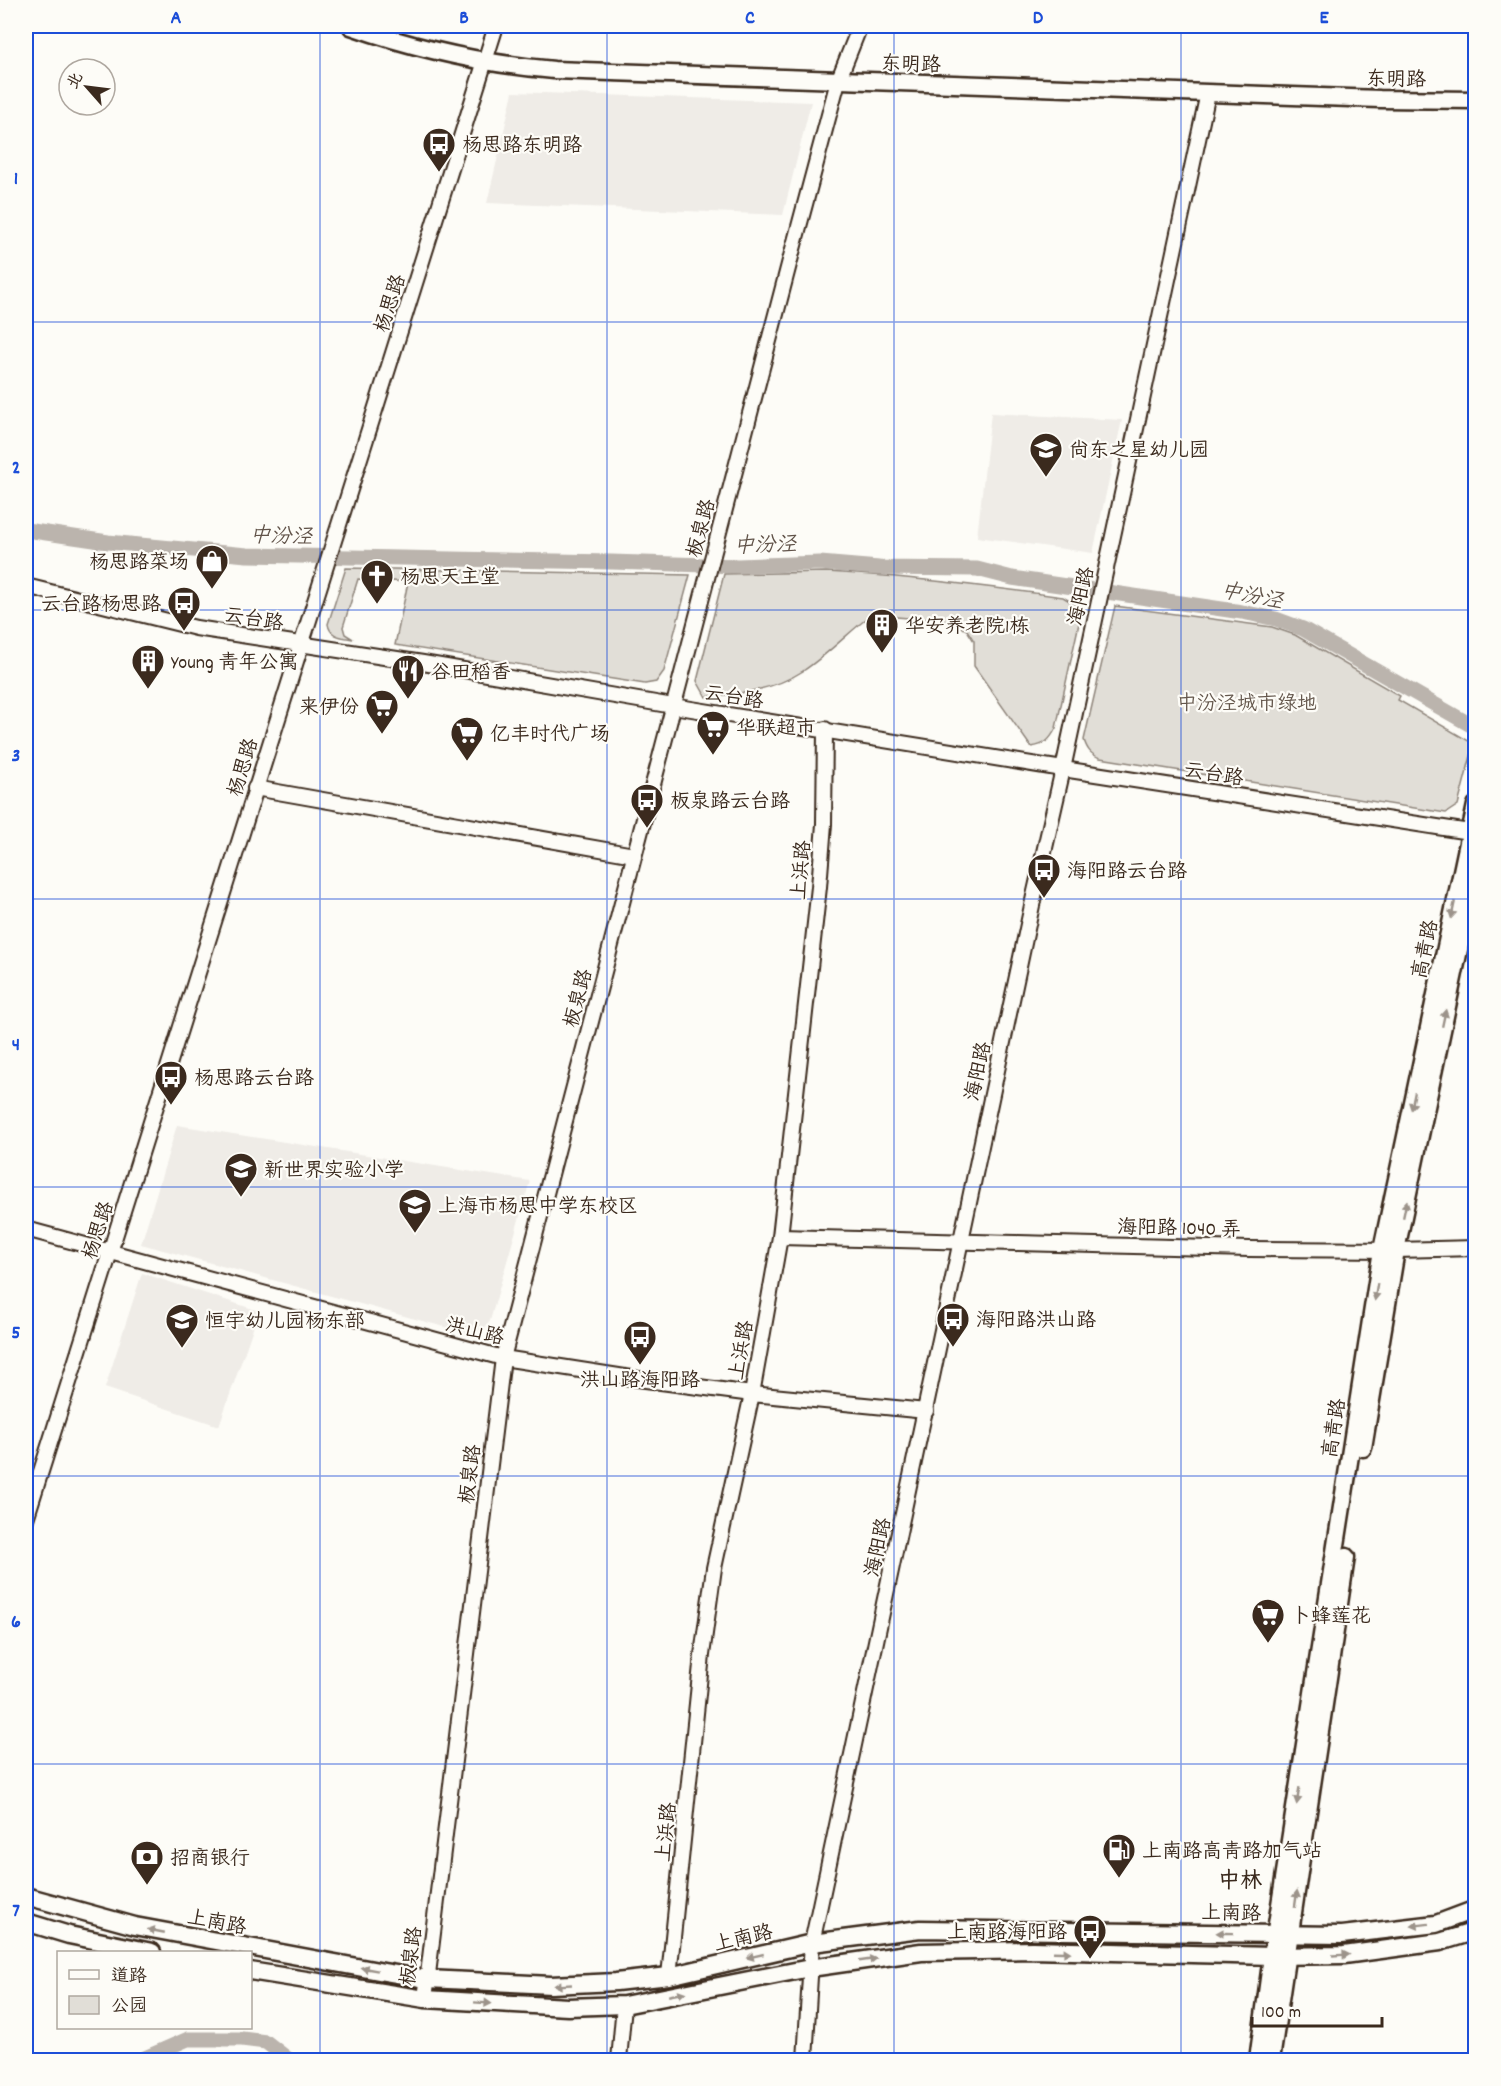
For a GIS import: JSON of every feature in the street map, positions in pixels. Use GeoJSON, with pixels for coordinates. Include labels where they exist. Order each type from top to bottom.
{"type":"FeatureCollection","features":[{"type":"Feature","properties":{"kind":"main road","name":"东明路"},"geometry":{"type":"LineString","coordinates":[[351,26],[452,56],[554,70],[1380,99],[1476,100]]}},
{"type":"Feature","properties":{"kind":"main road","name":"高青路"},"geometry":{"type":"LineString","coordinates":[[1271,2061],[1283,1935],[1359,1471],[1389,1250],[1473,833],[1476,806]]}},
{"type":"Feature","properties":{"kind":"main road","name":"高青路"},"geometry":{"type":"LineString","coordinates":[[1389,1250],[1476,868]]}},
{"type":"Feature","properties":{"kind":"main road","name":"上南路"},"geometry":{"type":"LineString","coordinates":[[26,1896],[135,1926],[427,1979],[551,1985],[616,1982],[669,1976],[812,1943],[920,1929],[1342,1935],[1436,1924],[1476,1909]]}},
{"type":"Feature","properties":{"kind":"main road"},"geometry":{"type":"LineString","coordinates":[[26,1922],[69,1935],[143,1951]]}},
{"type":"Feature","properties":{"kind":"main road"},"geometry":{"type":"LineString","coordinates":[[252,1971],[425,1999],[530,2006],[624,2005],[810,1968],[921,1952],[1032,1950],[1280,1956],[1344,1955],[1440,1942],[1476,1931]]}},
{"type":"Feature","properties":{"kind":"main road","name":"高青路"},"geometry":{"type":"LineString","coordinates":[[1258,2061],[1280,1956]]}},
{"type":"Feature","properties":{"kind":"street","name":"杨思路"},"geometry":{"type":"LineString","coordinates":[[26,1519],[496,26]]}},
{"type":"Feature","properties":{"kind":"street","name":"板泉路"},"geometry":{"type":"LineString","coordinates":[[425,1999],[503,1358],[838,81],[860,26]]}},
{"type":"Feature","properties":{"kind":"street","name":"海阳路"},"geometry":{"type":"LineString","coordinates":[[805,2061],[812,1943],[1031,908],[1208,93]]}},
{"type":"Feature","properties":{"kind":"street","name":"云台路"},"geometry":{"type":"LineString","coordinates":[[26,586],[165,622],[1063,769],[1473,833]]}},
{"type":"Feature","properties":{"kind":"street","name":"上浜路"},"geometry":{"type":"LineString","coordinates":[[669,1976],[702,1655],[714,1568],[752,1394],[780,1237],[819,887],[824,824],[825,729]]}},
{"type":"Feature","properties":{"kind":"street"},"geometry":{"type":"LineString","coordinates":[[255,788],[634,855]]}},
{"type":"Feature","properties":{"kind":"street","name":"洪山路"},"geometry":{"type":"LineString","coordinates":[[26,1229],[503,1358],[752,1394],[926,1411]]}},
{"type":"Feature","properties":{"kind":"street","name":"海阳路 1040 弄"},"geometry":{"type":"LineString","coordinates":[[780,1237],[1389,1250]]}},
{"type":"Feature","properties":{"kind":"street"},"geometry":{"type":"LineString","coordinates":[[1389,1250],[1476,1248]]}},
{"type":"Feature","properties":{"kind":"street"},"geometry":{"type":"LineString","coordinates":[[619,2061],[624,2005]]}},
{"type":"Feature","properties":{"kind":"shaded area"},"geometry":{"type":"Polygon","coordinates":[[[513,92],[811,102],[783,215],[487,203],[513,92]]]}},
{"type":"Feature","properties":{"kind":"shaded area","name":"尚东之星幼儿园"},"geometry":{"type":"Polygon","coordinates":[[[991,413],[1122,420],[1093,553],[977,537],[991,413]]]}},
{"type":"Feature","properties":{"kind":"shaded area"},"geometry":{"type":"Polygon","coordinates":[[[177,1125],[530,1181],[490,1321],[483,1330],[470,1334],[141,1244],[177,1125]]]}},
{"type":"Feature","properties":{"kind":"shaded area","name":"恒宇幼儿园杨东部"},"geometry":{"type":"Polygon","coordinates":[[[142,1273],[259,1311],[219,1426],[105,1388],[142,1273]]]}},
{"type":"Feature","properties":{"kind":"green space"},"geometry":{"type":"Polygon","coordinates":[[[346,568],[690,575],[664,671],[656,682],[645,684],[395,645],[408,582],[358,579],[343,627],[345,634],[353,639],[337,636],[331,632],[328,624],[346,568]]]}},
{"type":"Feature","properties":{"kind":"green space"},"geometry":{"type":"Polygon","coordinates":[[[827,572],[1004,589],[1063,597],[1073,603],[1083,605],[1056,728],[1052,736],[1040,745],[1031,747],[974,666],[974,641],[967,630],[947,621],[871,615],[821,658],[780,683],[756,690],[706,697],[697,681],[724,574],[827,572]]]}},
{"type":"Feature","properties":{"kind":"green space","name":"中汾泾城市绿地"},"geometry":{"type":"Polygon","coordinates":[[[1115,606],[1272,627],[1295,635],[1400,696],[1398,700],[1474,744],[1458,805],[1446,813],[1100,758],[1089,751],[1084,740],[1115,606]]]}},
{"type":"Feature","properties":{"kind":"waterway","name":"中汾泾"},"geometry":{"type":"LineString","coordinates":[[26,530],[108,542],[247,555],[738,566],[820,563],[879,568],[977,569],[1012,578],[1276,619],[1303,629],[1476,728]]}},
{"type":"Feature","properties":{"kind":"waterway"},"geometry":{"type":"LineString","coordinates":[[140,2060],[188,2039],[242,2039],[266,2042],[289,2060]]}},
{"type":"Feature","properties":{"kind":"place","name":"杨思路东明路"},"geometry":{"type":"Point","coordinates":[439,173]}},
{"type":"Feature","properties":{"kind":"place","name":"尚东之星幼儿园"},"geometry":{"type":"Point","coordinates":[1046,478]}},
{"type":"Feature","properties":{"kind":"place","name":"杨思路菜场"},"geometry":{"type":"Point","coordinates":[212,590]}},
{"type":"Feature","properties":{"kind":"place","name":"杨思天主堂"},"geometry":{"type":"Point","coordinates":[377,605]}},
{"type":"Feature","properties":{"kind":"place","name":"云台路杨思路"},"geometry":{"type":"Point","coordinates":[184,632]}},
{"type":"Feature","properties":{"kind":"place","name":"华安养老院1栋"},"geometry":{"type":"Point","coordinates":[882,654]}},
{"type":"Feature","properties":{"kind":"place","name":"Young 青年公寓"},"geometry":{"type":"Point","coordinates":[148,690]}},
{"type":"Feature","properties":{"kind":"place","name":"谷田稻香"},"geometry":{"type":"Point","coordinates":[408,700]}},
{"type":"Feature","properties":{"kind":"place","name":"来伊份"},"geometry":{"type":"Point","coordinates":[382,735]}},
{"type":"Feature","properties":{"kind":"place","name":"华联超市"},"geometry":{"type":"Point","coordinates":[713,756]}},
{"type":"Feature","properties":{"kind":"place","name":"亿丰时代广场"},"geometry":{"type":"Point","coordinates":[467,762]}},
{"type":"Feature","properties":{"kind":"place","name":"板泉路云台路"},"geometry":{"type":"Point","coordinates":[647,829]}},
{"type":"Feature","properties":{"kind":"place","name":"海阳路云台路"},"geometry":{"type":"Point","coordinates":[1044,899]}},
{"type":"Feature","properties":{"kind":"place","name":"杨思路云台路"},"geometry":{"type":"Point","coordinates":[171,1106]}},
{"type":"Feature","properties":{"kind":"place","name":"新世界实验小学"},"geometry":{"type":"Point","coordinates":[241,1198]}},
{"type":"Feature","properties":{"kind":"place","name":"上海市杨思中学东校区"},"geometry":{"type":"Point","coordinates":[415,1234]}},
{"type":"Feature","properties":{"kind":"place","name":"海阳路洪山路"},"geometry":{"type":"Point","coordinates":[953,1348]}},
{"type":"Feature","properties":{"kind":"place","name":"恒宇幼儿园杨东部"},"geometry":{"type":"Point","coordinates":[182,1349]}},
{"type":"Feature","properties":{"kind":"place","name":"洪山路海阳路"},"geometry":{"type":"Point","coordinates":[640,1366]}},
{"type":"Feature","properties":{"kind":"place","name":"卜蜂莲花"},"geometry":{"type":"Point","coordinates":[1268,1644]}},
{"type":"Feature","properties":{"kind":"place","name":"上南路高青路加气站"},"geometry":{"type":"Point","coordinates":[1119,1879]}},
{"type":"Feature","properties":{"kind":"place","name":"招商银行"},"geometry":{"type":"Point","coordinates":[147,1886]}},
{"type":"Feature","properties":{"kind":"place","name":"上南路海阳路"},"geometry":{"type":"Point","coordinates":[1090,1960]}},
{"type":"Feature","properties":{"kind":"district","name":"中林"},"geometry":{"type":"Point","coordinates":[1240,1879]}}]}
